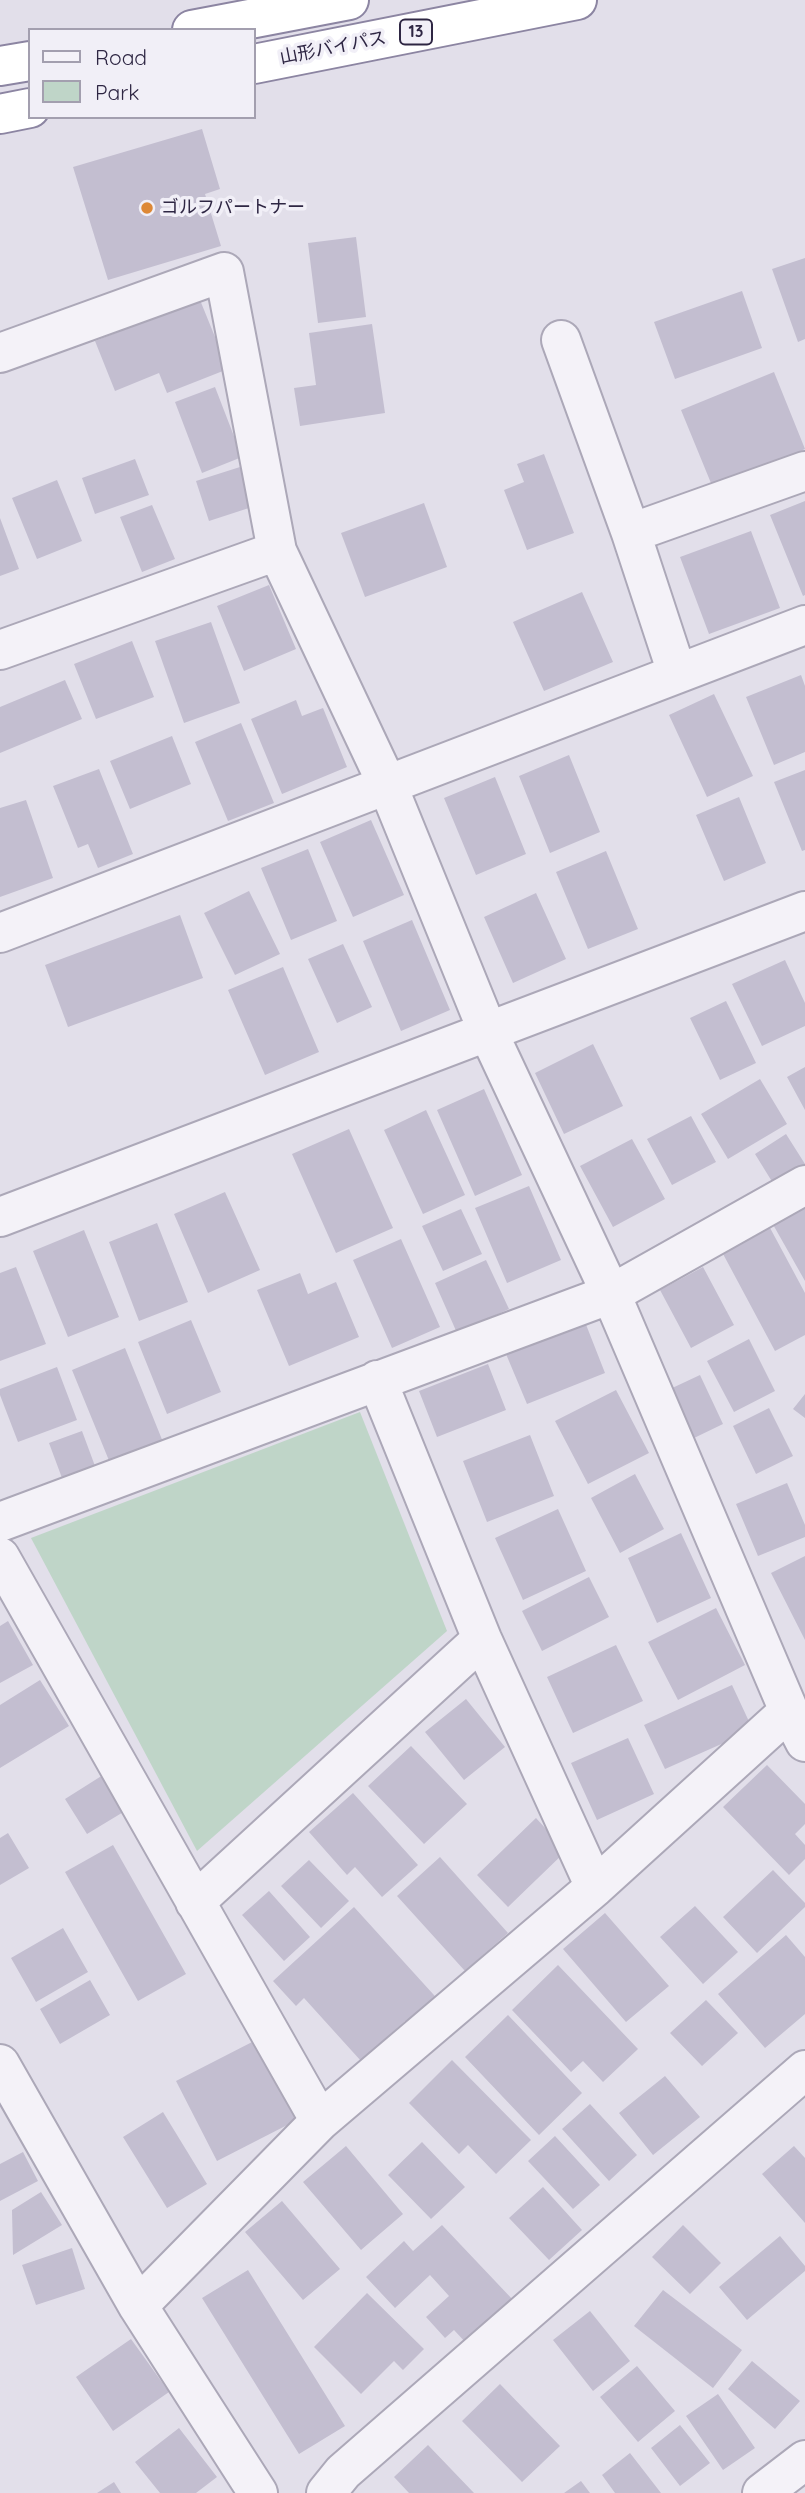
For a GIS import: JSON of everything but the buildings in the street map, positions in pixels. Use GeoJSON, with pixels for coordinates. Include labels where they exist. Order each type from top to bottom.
{"type":"FeatureCollection","features":[{"type":"Feature","properties":{"kind":"highway"},"geometry":{"type":"LineString","coordinates":[[202,28],[349,0]]}},
{"type":"Feature","properties":{"kind":"highway","name":"山形バイパス"},"geometry":{"type":"LineString","coordinates":[[256,64],[577,0]]}},
{"type":"Feature","properties":{"kind":"highway"},"geometry":{"type":"LineString","coordinates":[[0,66],[28,61]]}},
{"type":"Feature","properties":{"kind":"highway"},"geometry":{"type":"LineString","coordinates":[[0,114],[28,108]]}},
{"type":"Feature","properties":{"kind":"street"},"geometry":{"type":"LineString","coordinates":[[0,353],[224,272],[277,551],[387,784],[488,1032],[611,1294],[797,1727],[595,1887],[320,2121],[138,2306]]}},
{"type":"Feature","properties":{"kind":"street"},"geometry":{"type":"LineString","coordinates":[[561,340],[631,533],[677,673]]}},
{"type":"Feature","properties":{"kind":"street"},"geometry":{"type":"LineString","coordinates":[[631,533],[805,471]]}},
{"type":"Feature","properties":{"kind":"street"},"geometry":{"type":"LineString","coordinates":[[0,650],[277,551]]}},
{"type":"Feature","properties":{"kind":"street"},"geometry":{"type":"LineString","coordinates":[[0,933],[805,625]]}},
{"type":"Feature","properties":{"kind":"street"},"geometry":{"type":"LineString","coordinates":[[0,1217],[805,911]]}},
{"type":"Feature","properties":{"kind":"street"},"geometry":{"type":"LineString","coordinates":[[0,1522],[611,1294],[805,1185]]}},
{"type":"Feature","properties":{"kind":"street"},"geometry":{"type":"LineString","coordinates":[[377,1380],[482,1639],[595,1887]]}},
{"type":"Feature","properties":{"kind":"street"},"geometry":{"type":"LineString","coordinates":[[0,1557],[320,2121]]}},
{"type":"Feature","properties":{"kind":"street"},"geometry":{"type":"LineString","coordinates":[[195,1902],[482,1639]]}},
{"type":"Feature","properties":{"kind":"street"},"geometry":{"type":"LineString","coordinates":[[0,2064],[12,2115],[258,2493]]}},
{"type":"Feature","properties":{"kind":"street"},"geometry":{"type":"LineString","coordinates":[[326,2493],[343,2472],[372,2446],[805,2070]]}},
{"type":"Feature","properties":{"kind":"street"},"geometry":{"type":"LineString","coordinates":[[762,2493],[805,2460]]}},
{"type":"Feature","properties":{"kind":"green space"},"geometry":{"type":"Polygon","coordinates":[[[360,1412],[447,1631],[197,1851],[31,1538],[360,1412]]]}},
{"type":"Feature","properties":{"kind":"place","name":"ゴルフパートナー"},"geometry":{"type":"Point","coordinates":[147,208]}}]}
